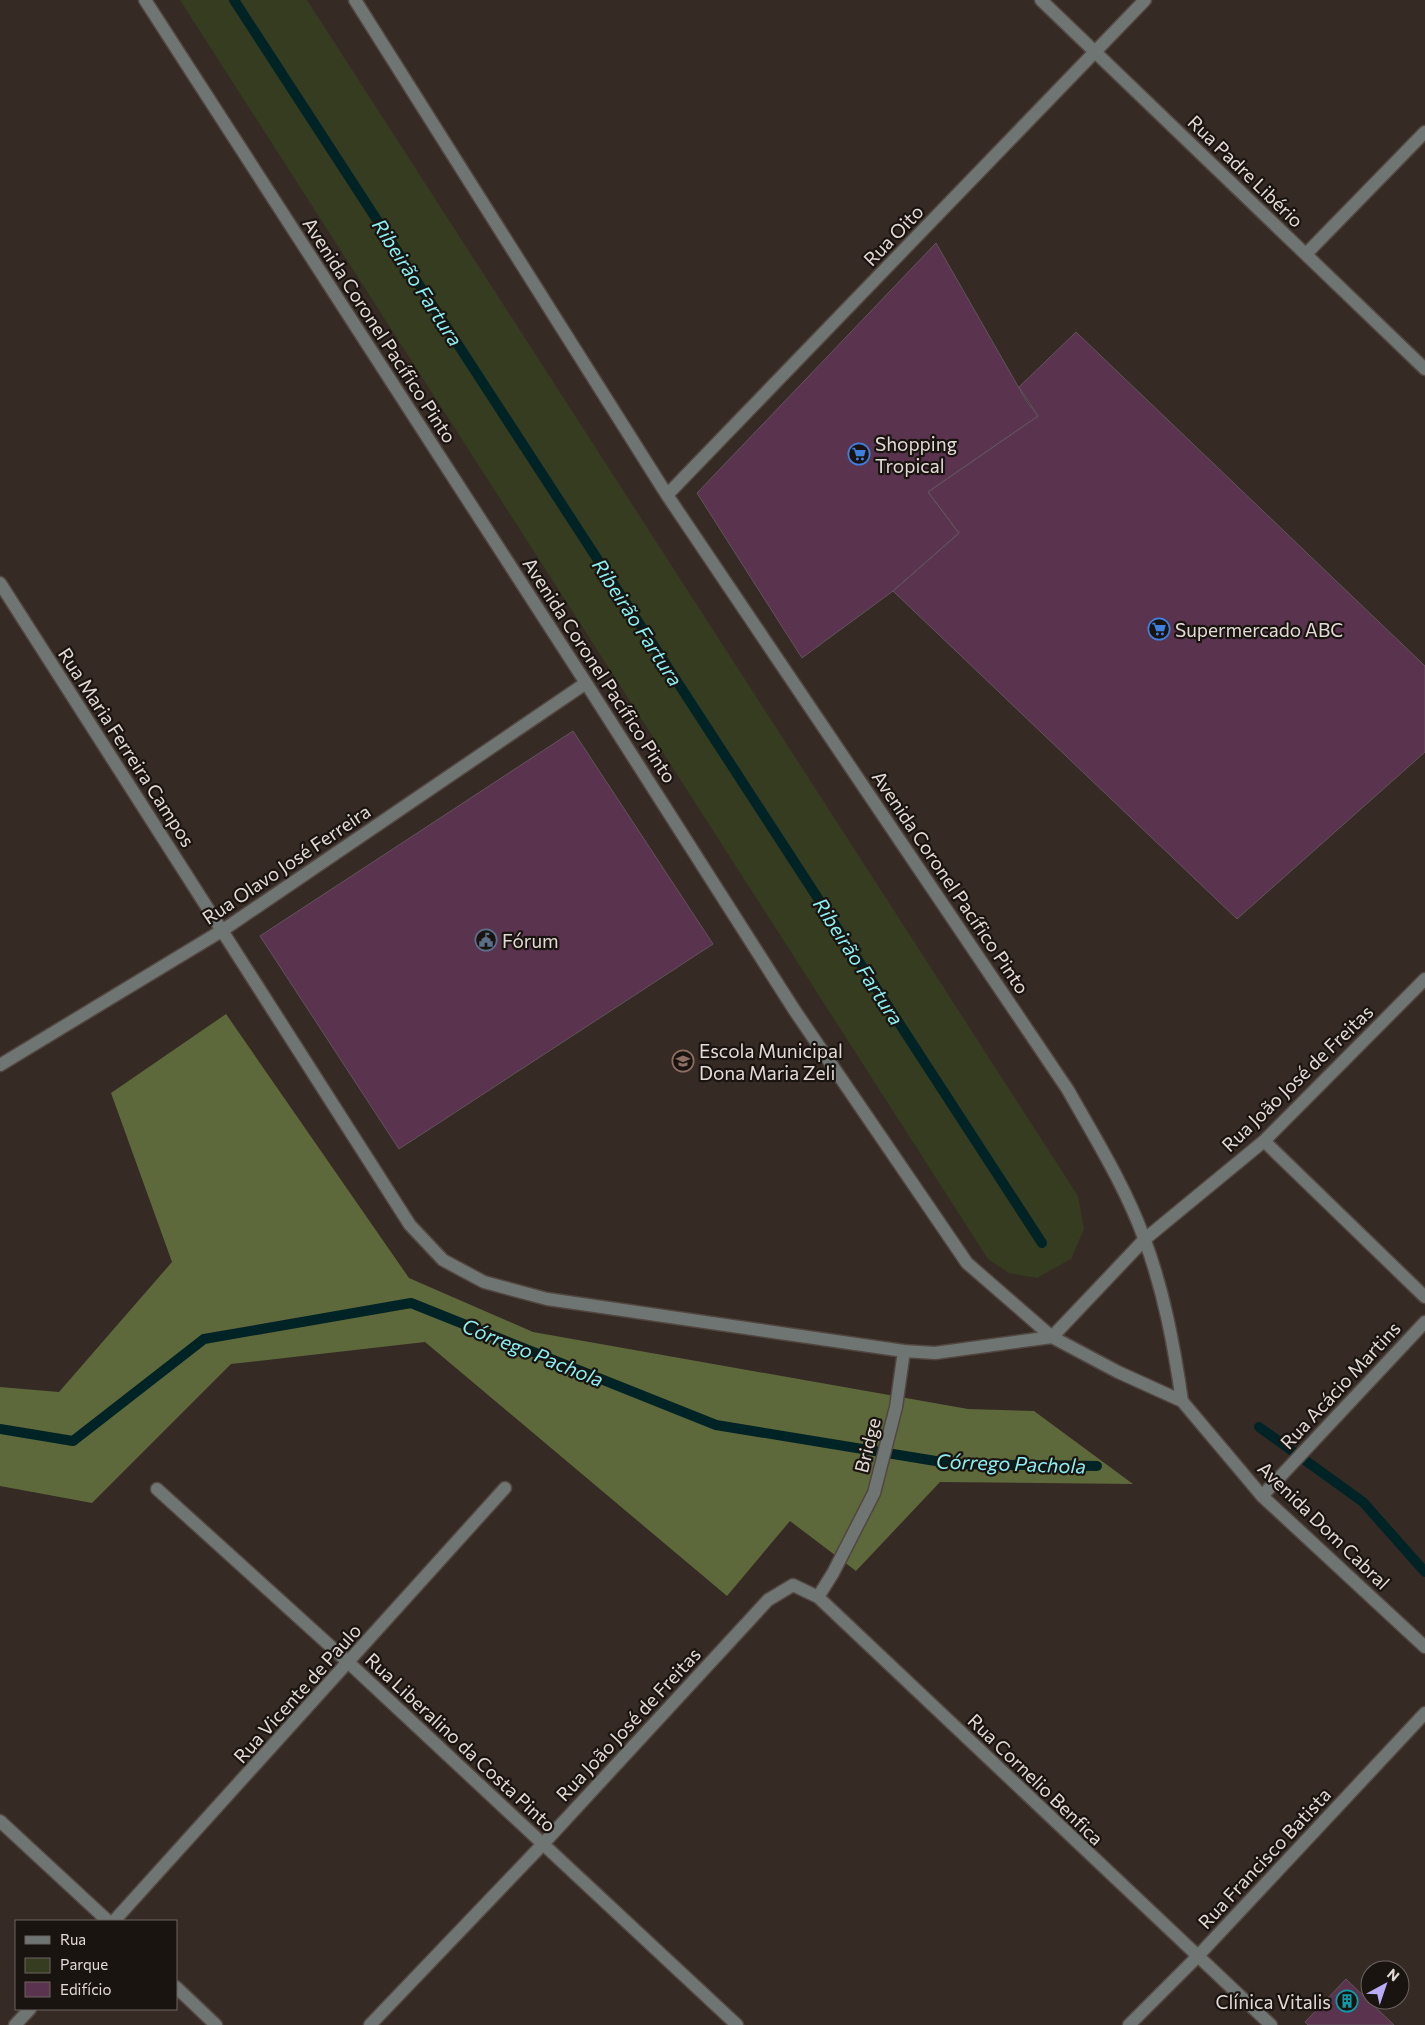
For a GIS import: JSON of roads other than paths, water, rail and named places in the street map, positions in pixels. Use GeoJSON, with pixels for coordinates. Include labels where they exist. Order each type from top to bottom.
{"type":"FeatureCollection","features":[{"type":"Feature","properties":{"kind":"street","name":"Avenida Coronel Pacífico Pinto"},"geometry":{"type":"LineString","coordinates":[[145,0],[586,683],[795,1011],[968,1263],[1052,1337],[1118,1372],[1182,1401]]}},
{"type":"Feature","properties":{"kind":"street","name":"Avenida Coronel Pacífico Pinto"},"geometry":{"type":"LineString","coordinates":[[354,0],[668,495],[1068,1090],[1115,1173],[1145,1239],[1172,1333],[1182,1401]]}},
{"type":"Feature","properties":{"kind":"street","name":"Rua Padre Libério"},"geometry":{"type":"LineString","coordinates":[[1041,0],[1425,369]]}},
{"type":"Feature","properties":{"kind":"street","name":"Rua Oito"},"geometry":{"type":"LineString","coordinates":[[668,495],[1145,0]]}},
{"type":"Feature","properties":{"kind":"street"},"geometry":{"type":"LineString","coordinates":[[1306,254],[1425,132]]}},
{"type":"Feature","properties":{"kind":"street","name":"Rua Maria Ferreira Campos"},"geometry":{"type":"LineString","coordinates":[[0,584],[410,1225],[444,1260],[484,1282],[547,1299],[904,1351],[936,1353],[1052,1337]]}},
{"type":"Feature","properties":{"kind":"street","name":"Rua Olavo José Ferreira"},"geometry":{"type":"LineString","coordinates":[[0,1065],[223,930],[586,683]]}},
{"type":"Feature","properties":{"kind":"street","name":"Rua João José de Freitas"},"geometry":{"type":"LineString","coordinates":[[1052,1337],[1145,1239],[1264,1141],[1425,979]]}},
{"type":"Feature","properties":{"kind":"street"},"geometry":{"type":"LineString","coordinates":[[1264,1141],[1425,1297]]}},
{"type":"Feature","properties":{"kind":"street","name":"Rua Acácio Martins"},"geometry":{"type":"LineString","coordinates":[[1262,1496],[1425,1322]]}},
{"type":"Feature","properties":{"kind":"street","name":"Bridge"},"geometry":{"type":"LineString","coordinates":[[818,1597],[833,1573],[874,1493],[896,1407],[904,1351]]}},
{"type":"Feature","properties":{"kind":"street","name":"Avenida Dom Cabral"},"geometry":{"type":"LineString","coordinates":[[1182,1401],[1262,1496],[1425,1647]]}},
{"type":"Feature","properties":{"kind":"street","name":"Rua Liberalino da Costa Pinto"},"geometry":{"type":"LineString","coordinates":[[157,1488],[349,1663],[737,2025]]}},
{"type":"Feature","properties":{"kind":"street","name":"Rua Vicente de Paulo"},"geometry":{"type":"LineString","coordinates":[[115,1920],[349,1663],[505,1488]]}},
{"type":"Feature","properties":{"kind":"street","name":"Rua Cornelio Benfica"},"geometry":{"type":"LineString","coordinates":[[768,1600],[793,1585],[818,1597],[1271,2025]]}},
{"type":"Feature","properties":{"kind":"street","name":"Rua João José de Freitas"},"geometry":{"type":"LineString","coordinates":[[370,2025],[543,1844],[768,1600]]}},
{"type":"Feature","properties":{"kind":"street","name":"Rua Francisco Batista"},"geometry":{"type":"LineString","coordinates":[[1129,2025],[1197,1957],[1425,1714]]}},
{"type":"Feature","properties":{"kind":"street"},"geometry":{"type":"LineString","coordinates":[[0,1821],[107,1920]]}},
{"type":"Feature","properties":{"kind":"street"},"geometry":{"type":"LineString","coordinates":[[178,1989],[216,2025]]}},
{"type":"Feature","properties":{"kind":"street"},"geometry":{"type":"LineString","coordinates":[[15,2025],[29,2010]]}},
{"type":"Feature","properties":{"kind":"waterway","name":"Ribeirão Fartura"},"geometry":{"type":"LineString","coordinates":[[234,0],[1042,1243]]}},
{"type":"Feature","properties":{"kind":"waterway","name":"Córrego Pachola"},"geometry":{"type":"LineString","coordinates":[[0,1429],[73,1441],[204,1339],[411,1303],[716,1425],[954,1464],[1097,1466]]}},
{"type":"Feature","properties":{"kind":"waterway","name":"Córrego Pachola"},"geometry":{"type":"LineString","coordinates":[[1259,1427],[1363,1502],[1425,1572]]}},
{"type":"Feature","properties":{"kind":"place","name":"Shopping Tropical"},"geometry":{"type":"Point","coordinates":[859,454]}},
{"type":"Feature","properties":{"kind":"place","name":"Supermercado ABC"},"geometry":{"type":"Point","coordinates":[1159,629]}},
{"type":"Feature","properties":{"kind":"place","name":"Fórum"},"geometry":{"type":"Point","coordinates":[486,940]}},
{"type":"Feature","properties":{"kind":"place","name":"Escola Municipal Dona Maria Zeli"},"geometry":{"type":"Point","coordinates":[683,1061]}},
{"type":"Feature","properties":{"kind":"place","name":"Clínica Vitalis"},"geometry":{"type":"Point","coordinates":[1347,2001]}}]}
